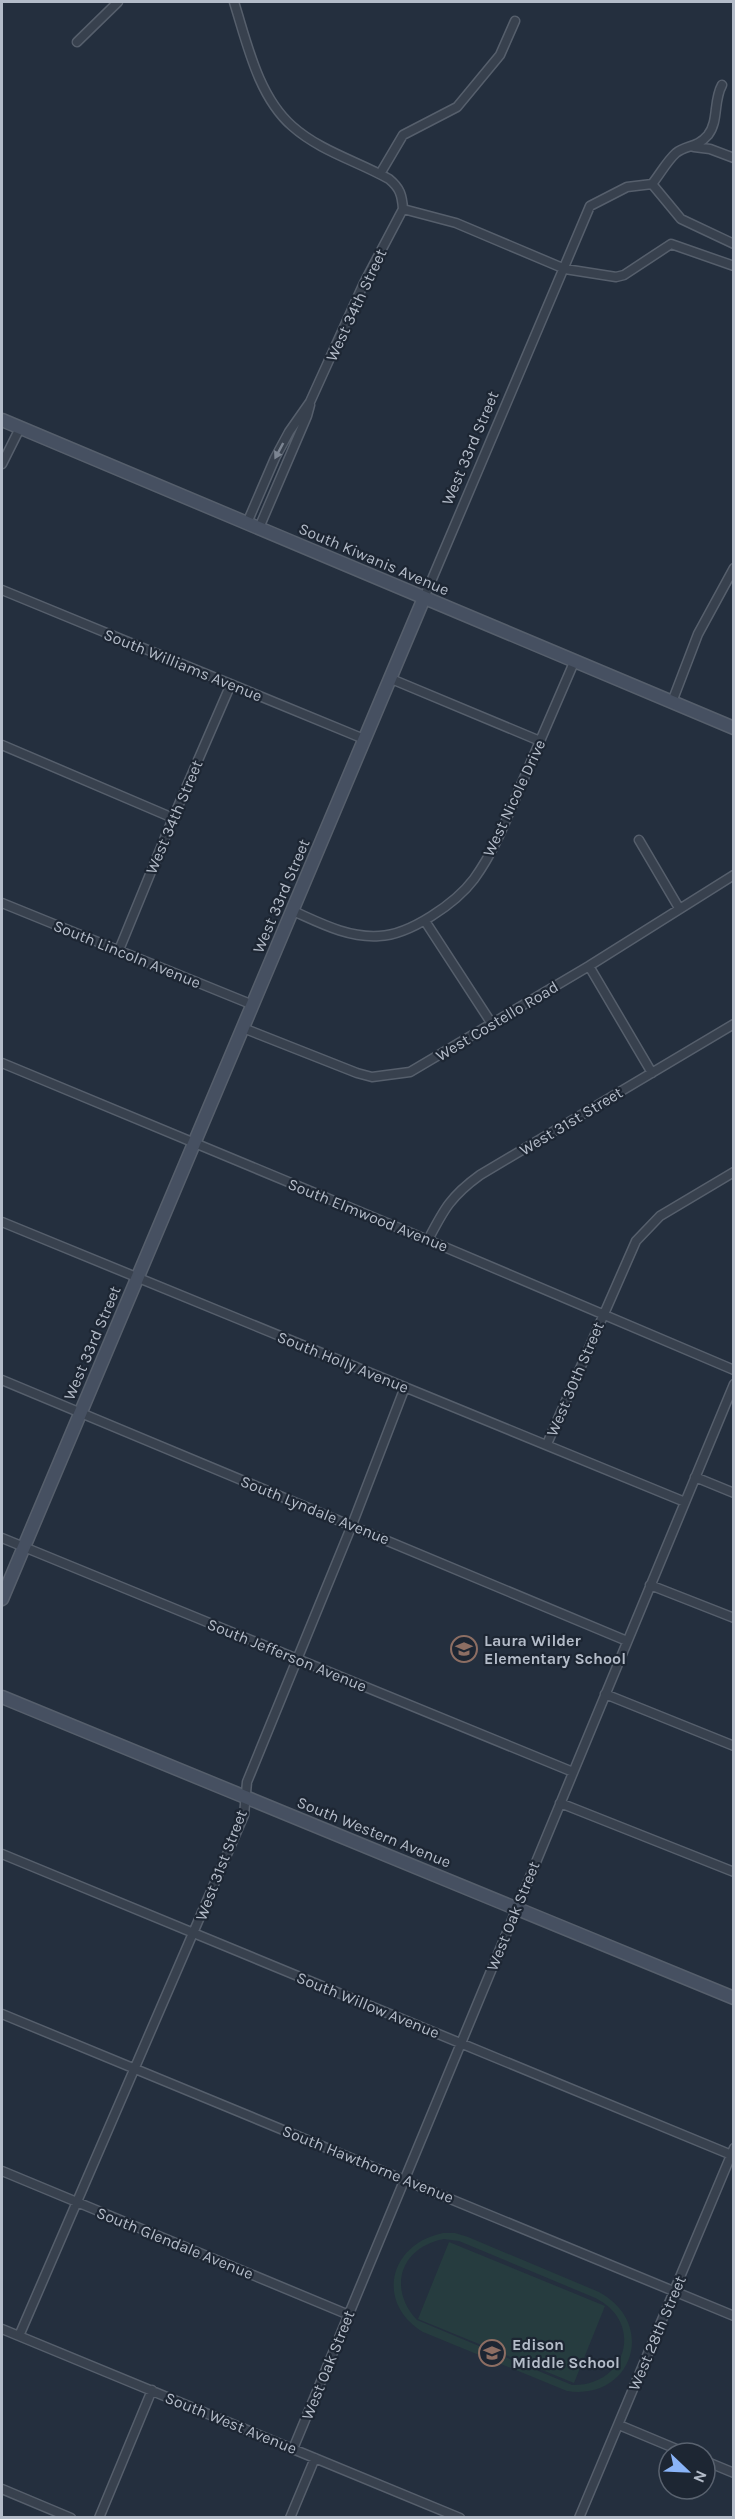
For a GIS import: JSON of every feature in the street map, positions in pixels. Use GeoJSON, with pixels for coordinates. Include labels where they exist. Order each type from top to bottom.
{"type":"FeatureCollection","features":[{"type":"Feature","properties":{"kind":"street"},"geometry":{"type":"LineString","coordinates":[[77,42],[118,2]]}},
{"type":"Feature","properties":{"kind":"street"},"geometry":{"type":"LineString","coordinates":[[234,2],[259,78],[290,125],[325,148],[380,174],[398,186],[402,195],[403,209],[456,223],[565,269],[616,277],[630,273],[671,244],[734,266]]}},
{"type":"Feature","properties":{"kind":"street"},"geometry":{"type":"LineString","coordinates":[[380,174],[403,135],[457,107],[500,55],[515,21]]}},
{"type":"Feature","properties":{"kind":"street"},"geometry":{"type":"LineString","coordinates":[[722,85],[717,94],[714,124],[708,134],[693,147],[675,153],[652,184],[681,219],[734,244]]}},
{"type":"Feature","properties":{"kind":"street"},"geometry":{"type":"LineString","coordinates":[[693,147],[710,149],[734,158]]}},
{"type":"Feature","properties":{"kind":"street","name":"West 33rd Street"},"geometry":{"type":"LineString","coordinates":[[2,1599],[590,206],[627,187],[652,184]]}},
{"type":"Feature","properties":{"kind":"street","name":"West 34th Street"},"geometry":{"type":"LineString","coordinates":[[247,523],[275,458],[289,432],[310,402],[364,283],[403,209]]}},
{"type":"Feature","properties":{"kind":"street","name":"West 34th Street"},"geometry":{"type":"LineString","coordinates":[[259,528],[307,416],[310,402]]}},
{"type":"Feature","properties":{"kind":"street","name":"South Kiwanis Avenue"},"geometry":{"type":"LineString","coordinates":[[2,420],[734,728]]}},
{"type":"Feature","properties":{"kind":"street"},"geometry":{"type":"LineString","coordinates":[[2,464],[20,428]]}},
{"type":"Feature","properties":{"kind":"street"},"geometry":{"type":"LineString","coordinates":[[672,702],[698,634],[734,568]]}},
{"type":"Feature","properties":{"kind":"street","name":"South Williams Avenue"},"geometry":{"type":"LineString","coordinates":[[2,590],[364,739]]}},
{"type":"Feature","properties":{"kind":"street","name":"West Nicole Drive"},"geometry":{"type":"LineString","coordinates":[[293,911],[341,932],[361,936],[392,934],[424,921],[453,900],[473,881],[489,856],[575,660]]}},
{"type":"Feature","properties":{"kind":"street"},"geometry":{"type":"LineString","coordinates":[[389,678],[540,741]]}},
{"type":"Feature","properties":{"kind":"street","name":"West 34th Street"},"geometry":{"type":"LineString","coordinates":[[119,950],[231,684]]}},
{"type":"Feature","properties":{"kind":"street"},"geometry":{"type":"LineString","coordinates":[[2,745],[173,818]]}},
{"type":"Feature","properties":{"kind":"street"},"geometry":{"type":"LineString","coordinates":[[639,840],[679,908]]}},
{"type":"Feature","properties":{"kind":"street","name":"West Costello Road"},"geometry":{"type":"LineString","coordinates":[[243,1028],[372,1077],[410,1072],[589,966],[734,875]]}},
{"type":"Feature","properties":{"kind":"street","name":"South Lincoln Avenue"},"geometry":{"type":"LineString","coordinates":[[2,903],[253,1005]]}},
{"type":"Feature","properties":{"kind":"street"},"geometry":{"type":"LineString","coordinates":[[424,921],[492,1024]]}},
{"type":"Feature","properties":{"kind":"street"},"geometry":{"type":"LineString","coordinates":[[589,966],[652,1073]]}},
{"type":"Feature","properties":{"kind":"street","name":"West 31st Street"},"geometry":{"type":"LineString","coordinates":[[429,1240],[449,1201],[480,1175],[734,1024]]}},
{"type":"Feature","properties":{"kind":"street","name":"South Elmwood Avenue"},"geometry":{"type":"LineString","coordinates":[[2,1064],[429,1240],[734,1370]]}},
{"type":"Feature","properties":{"kind":"street","name":"West 30th Street"},"geometry":{"type":"LineString","coordinates":[[547,1444],[636,1240],[660,1216],[734,1172]]}},
{"type":"Feature","properties":{"kind":"street","name":"South Holly Avenue"},"geometry":{"type":"LineString","coordinates":[[2,1222],[685,1502]]}},
{"type":"Feature","properties":{"kind":"street","name":"South Lyndale Avenue"},"geometry":{"type":"LineString","coordinates":[[2,1380],[627,1641]]}},
{"type":"Feature","properties":{"kind":"street","name":"West Oak Street"},"geometry":{"type":"LineString","coordinates":[[293,2449],[734,1384]]}},
{"type":"Feature","properties":{"kind":"street","name":"West 31st Street"},"geometry":{"type":"LineString","coordinates":[[19,2336],[244,1815],[247,1782],[352,1525],[405,1387]]}},
{"type":"Feature","properties":{"kind":"street"},"geometry":{"type":"LineString","coordinates":[[695,1477],[734,1493]]}},
{"type":"Feature","properties":{"kind":"street","name":"South Jefferson Avenue"},"geometry":{"type":"LineString","coordinates":[[2,1538],[573,1772]]}},
{"type":"Feature","properties":{"kind":"street"},"geometry":{"type":"LineString","coordinates":[[650,1585],[734,1618]]}},
{"type":"Feature","properties":{"kind":"street"},"geometry":{"type":"LineString","coordinates":[[605,1694],[734,1746]]}},
{"type":"Feature","properties":{"kind":"street","name":"South Western Avenue"},"geometry":{"type":"LineString","coordinates":[[2,1697],[734,1998]]}},
{"type":"Feature","properties":{"kind":"street"},"geometry":{"type":"LineString","coordinates":[[560,1803],[734,1872]]}},
{"type":"Feature","properties":{"kind":"street","name":"South Willow Avenue"},"geometry":{"type":"LineString","coordinates":[[2,1854],[733,2153]]}},
{"type":"Feature","properties":{"kind":"street","name":"South Hawthorne Avenue"},"geometry":{"type":"LineString","coordinates":[[2,2014],[734,2316]]}},
{"type":"Feature","properties":{"kind":"street","name":"West 28th Street"},"geometry":{"type":"LineString","coordinates":[[579,2517],[733,2153]]}},
{"type":"Feature","properties":{"kind":"street","name":"South Glendale Avenue"},"geometry":{"type":"LineString","coordinates":[[2,2171],[349,2315]]}},
{"type":"Feature","properties":{"kind":"street","name":"South West Avenue"},"geometry":{"type":"LineString","coordinates":[[2,2329],[460,2517]]}},
{"type":"Feature","properties":{"kind":"street"},"geometry":{"type":"LineString","coordinates":[[99,2517],[152,2390]]}},
{"type":"Feature","properties":{"kind":"street"},"geometry":{"type":"LineString","coordinates":[[619,2425],[657,2441]]}},
{"type":"Feature","properties":{"kind":"street"},"geometry":{"type":"LineString","coordinates":[[290,2517],[315,2458]]}},
{"type":"Feature","properties":{"kind":"street"},"geometry":{"type":"LineString","coordinates":[[717,2466],[734,2473]]}},
{"type":"Feature","properties":{"kind":"street"},"geometry":{"type":"LineString","coordinates":[[2,2489],[71,2517]]}},
{"type":"Feature","properties":{"kind":"green space"},"geometry":{"type":"Polygon","coordinates":[[[443,2233],[455,2233],[599,2292],[617,2306],[628,2322],[632,2340],[630,2357],[621,2373],[608,2384],[589,2391],[567,2391],[423,2332],[408,2320],[398,2306],[394,2291],[395,2276],[400,2262],[410,2249],[425,2239],[443,2233]],[[444,2239],[429,2243],[417,2251],[403,2270],[401,2282],[403,2295],[408,2308],[417,2320],[572,2385],[591,2382],[606,2375],[617,2364],[623,2350],[624,2335],[620,2321],[609,2307],[593,2297],[459,2241],[444,2239]]]}},
{"type":"Feature","properties":{"kind":"green space"},"geometry":{"type":"Polygon","coordinates":[[[449,2242],[605,2306],[574,2383],[418,2319],[449,2242]]]}},
{"type":"Feature","properties":{"kind":"place","name":"Laura Wilder Elementary School"},"geometry":{"type":"Point","coordinates":[464,1649]}},
{"type":"Feature","properties":{"kind":"place","name":"Edison Middle School"},"geometry":{"type":"Point","coordinates":[492,2353]}}]}
